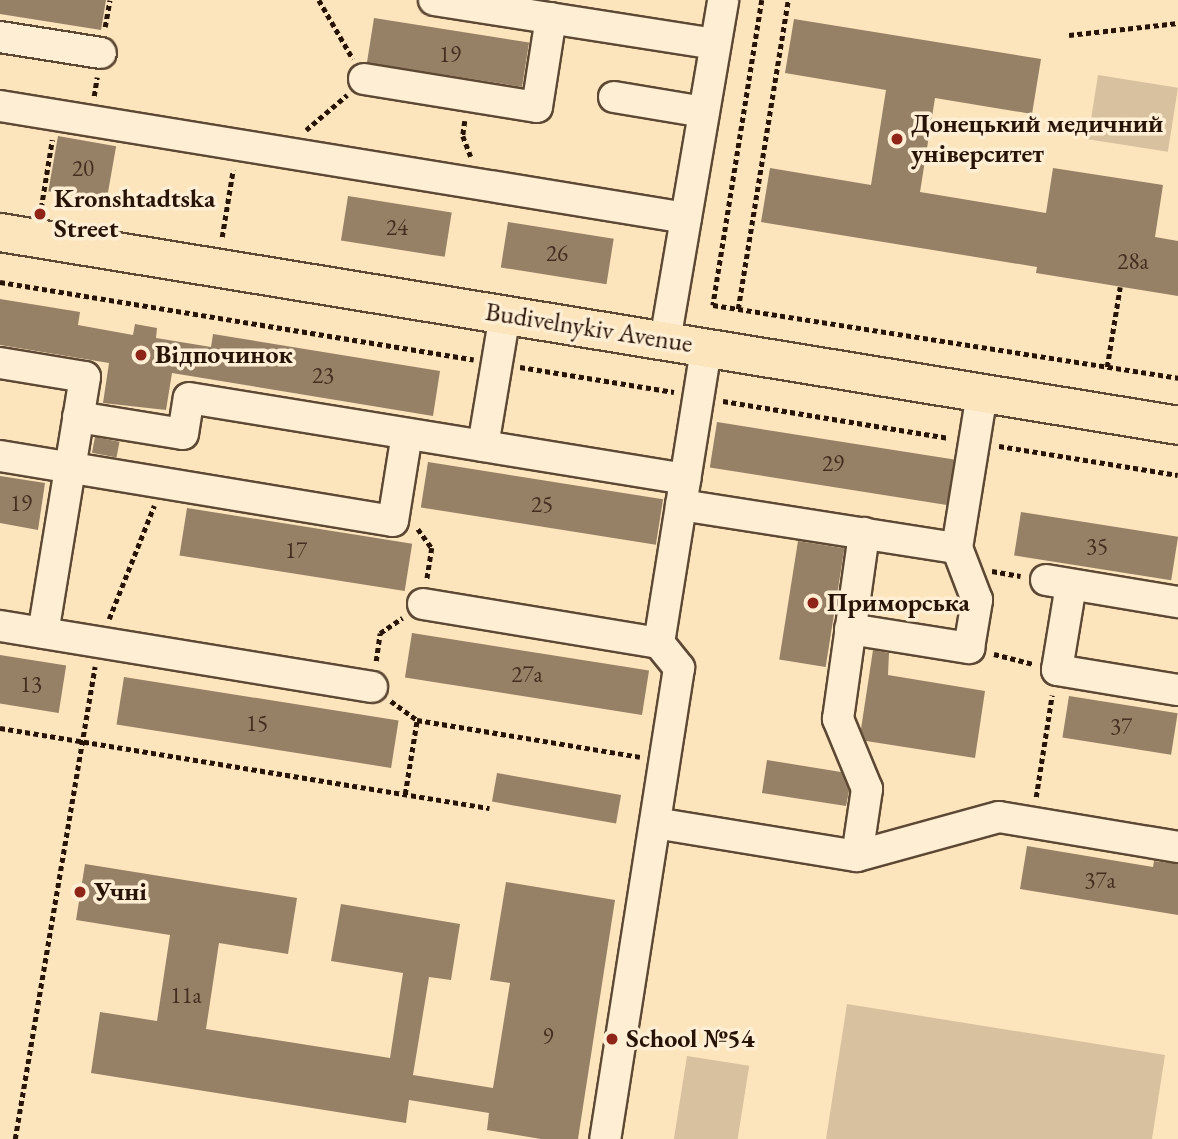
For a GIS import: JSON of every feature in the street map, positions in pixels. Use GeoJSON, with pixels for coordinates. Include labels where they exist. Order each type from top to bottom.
{"type":"FeatureCollection","features":[{"type":"Feature","properties":{"kind":"main road","name":"Budivelnykiv Avenue"},"geometry":{"type":"LineString","coordinates":[[0,232],[1178,425]]}},
{"type":"Feature","properties":{"kind":"street"},"geometry":{"type":"LineString","coordinates":[[434,0],[715,44]]}},
{"type":"Feature","properties":{"kind":"street"},"geometry":{"type":"LineString","coordinates":[[665,341],[723,0]]}},
{"type":"Feature","properties":{"kind":"street"},"geometry":{"type":"LineString","coordinates":[[364,79],[537,107],[551,18]]}},
{"type":"Feature","properties":{"kind":"street"},"geometry":{"type":"LineString","coordinates":[[0,37],[101,53]]}},
{"type":"Feature","properties":{"kind":"street"},"geometry":{"type":"LineString","coordinates":[[614,97],[704,112]]}},
{"type":"Feature","properties":{"kind":"street"},"geometry":{"type":"LineString","coordinates":[[0,106],[686,218]]}},
{"type":"Feature","properties":{"kind":"street"},"geometry":{"type":"LineString","coordinates":[[483,446],[505,315]]}},
{"type":"Feature","properties":{"kind":"street"},"geometry":{"type":"LineString","coordinates":[[659,643],[706,348]]}},
{"type":"Feature","properties":{"kind":"street"},"geometry":{"type":"LineString","coordinates":[[0,363],[85,377],[43,634]]}},
{"type":"Feature","properties":{"kind":"street"},"geometry":{"type":"LineString","coordinates":[[850,629],[969,648],[977,600],[961,557],[982,393]]}},
{"type":"Feature","properties":{"kind":"street"},"geometry":{"type":"LineString","coordinates":[[78,417],[183,434],[189,398],[483,446],[961,557]]}},
{"type":"Feature","properties":{"kind":"street"},"geometry":{"type":"LineString","coordinates":[[0,456],[393,521],[407,434]]}},
{"type":"Feature","properties":{"kind":"street"},"geometry":{"type":"LineString","coordinates":[[857,856],[867,789],[838,719],[864,533]]}},
{"type":"Feature","properties":{"kind":"street"},"geometry":{"type":"LineString","coordinates":[[1178,602],[1058,582],[1057,670],[1178,690]]}},
{"type":"Feature","properties":{"kind":"street"},"geometry":{"type":"LineString","coordinates":[[423,604],[659,643],[679,668],[605,1139]]}},
{"type":"Feature","properties":{"kind":"street"},"geometry":{"type":"LineString","coordinates":[[0,626],[372,687]]}},
{"type":"Feature","properties":{"kind":"street"},"geometry":{"type":"LineString","coordinates":[[655,823],[857,856],[999,817],[1178,846]]}},
{"type":"Feature","properties":{"kind":"path"},"geometry":{"type":"LineString","coordinates":[[281,152],[364,79],[320,0]]}},
{"type":"Feature","properties":{"kind":"path"},"geometry":{"type":"LineString","coordinates":[[762,0],[713,305],[1178,378]]}},
{"type":"Feature","properties":{"kind":"path"},"geometry":{"type":"LineString","coordinates":[[738,309],[788,0]]}},
{"type":"Feature","properties":{"kind":"path"},"geometry":{"type":"LineString","coordinates":[[1069,35],[1178,23]]}},
{"type":"Feature","properties":{"kind":"path"},"geometry":{"type":"LineString","coordinates":[[469,96],[463,136],[481,184]]}},
{"type":"Feature","properties":{"kind":"path"},"geometry":{"type":"LineString","coordinates":[[41,208],[57,115]]}},
{"type":"Feature","properties":{"kind":"path"},"geometry":{"type":"LineString","coordinates":[[222,237],[237,145]]}},
{"type":"Feature","properties":{"kind":"path"},"geometry":{"type":"LineString","coordinates":[[0,282],[675,393]]}},
{"type":"Feature","properties":{"kind":"path"},"geometry":{"type":"LineString","coordinates":[[1107,367],[1120,287]]}},
{"type":"Feature","properties":{"kind":"path"},"geometry":{"type":"LineString","coordinates":[[15,1139],[100,642],[163,483]]}},
{"type":"Feature","properties":{"kind":"path"},"geometry":{"type":"LineString","coordinates":[[415,525],[432,548]]}},
{"type":"Feature","properties":{"kind":"path"},"geometry":{"type":"LineString","coordinates":[[961,557],[1058,582]]}},
{"type":"Feature","properties":{"kind":"path"},"geometry":{"type":"LineString","coordinates":[[969,648],[1057,670],[1031,822]]}},
{"type":"Feature","properties":{"kind":"path"},"geometry":{"type":"LineString","coordinates":[[405,794],[416,720],[665,761]]}},
{"type":"Feature","properties":{"kind":"path"},"geometry":{"type":"LineString","coordinates":[[0,728],[491,808]]}},
{"type":"Feature","properties":{"kind":"shaded area"},"geometry":{"type":"Polygon","coordinates":[[[1098,75],[1178,88],[1168,152],[1088,139],[1098,75]]]}},
{"type":"Feature","properties":{"kind":"shaded area"},"geometry":{"type":"Polygon","coordinates":[[[847,1004],[1165,1055],[1152,1139],[826,1139],[847,1004]]]}},
{"type":"Feature","properties":{"kind":"shaded area"},"geometry":{"type":"Polygon","coordinates":[[[687,1056],[749,1066],[738,1139],[674,1139],[687,1056]]]}},
{"type":"Feature","properties":{"kind":"building"},"geometry":{"type":"Polygon","coordinates":[[[0,0],[106,0],[101,30],[0,14],[0,0]]]}},
{"type":"Feature","properties":{"kind":"building"},"geometry":{"type":"Polygon","coordinates":[[[374,18],[529,43],[522,87],[367,62],[374,18]]]}},
{"type":"Feature","properties":{"kind":"building"},"geometry":{"type":"Polygon","coordinates":[[[794,19],[1041,59],[1032,114],[935,98],[920,192],[1046,213],[1053,168],[1163,185],[1155,237],[1178,241],[1178,296],[1036,273],[1037,267],[761,222],[770,168],[871,185],[886,90],[785,73],[794,19]]]}},
{"type":"Feature","properties":{"kind":"building"},"geometry":{"type":"Polygon","coordinates":[[[58,136],[116,146],[106,201],[48,191],[58,136]]]}},
{"type":"Feature","properties":{"kind":"building"},"geometry":{"type":"Polygon","coordinates":[[[348,196],[452,212],[445,257],[341,240],[348,196]]]}},
{"type":"Feature","properties":{"kind":"building"},"geometry":{"type":"Polygon","coordinates":[[[508,222],[614,239],[606,284],[501,267],[508,222]]]}},
{"type":"Feature","properties":{"kind":"building"},"geometry":{"type":"Polygon","coordinates":[[[0,299],[80,312],[78,325],[133,335],[135,324],[157,328],[156,338],[211,347],[213,334],[440,371],[433,416],[172,373],[166,410],[103,403],[109,363],[0,345],[0,299]]]}},
{"type":"Feature","properties":{"kind":"building"},"geometry":{"type":"Polygon","coordinates":[[[717,422],[954,460],[947,505],[710,467],[717,422]]]}},
{"type":"Feature","properties":{"kind":"building"},"geometry":{"type":"Polygon","coordinates":[[[95,437],[120,442],[116,457],[92,453],[95,437]]]}},
{"type":"Feature","properties":{"kind":"building"},"geometry":{"type":"Polygon","coordinates":[[[428,462],[663,499],[656,545],[421,507],[428,462]]]}},
{"type":"Feature","properties":{"kind":"building"},"geometry":{"type":"Polygon","coordinates":[[[0,476],[45,483],[38,530],[0,523],[0,476]]]}},
{"type":"Feature","properties":{"kind":"building"},"geometry":{"type":"Polygon","coordinates":[[[187,508],[412,544],[405,591],[179,555],[187,508]]]}},
{"type":"Feature","properties":{"kind":"building"},"geometry":{"type":"Polygon","coordinates":[[[1021,512],[1178,537],[1171,580],[1014,555],[1021,512]]]}},
{"type":"Feature","properties":{"kind":"building"},"geometry":{"type":"Polygon","coordinates":[[[798,541],[844,548],[826,667],[779,660],[798,541]]]}},
{"type":"Feature","properties":{"kind":"building"},"geometry":{"type":"Polygon","coordinates":[[[412,633],[649,671],[642,715],[405,677],[412,633]]]}},
{"type":"Feature","properties":{"kind":"building"},"geometry":{"type":"Polygon","coordinates":[[[873,650],[889,653],[888,675],[985,691],[975,758],[866,741],[861,729],[873,650]]]}},
{"type":"Feature","properties":{"kind":"building"},"geometry":{"type":"Polygon","coordinates":[[[0,655],[66,665],[59,713],[0,704],[0,655]]]}},
{"type":"Feature","properties":{"kind":"building"},"geometry":{"type":"Polygon","coordinates":[[[124,677],[399,720],[391,768],[116,724],[124,677]]]}},
{"type":"Feature","properties":{"kind":"building"},"geometry":{"type":"Polygon","coordinates":[[[1069,696],[1178,713],[1171,755],[1062,737],[1069,696]]]}},
{"type":"Feature","properties":{"kind":"building"},"geometry":{"type":"Polygon","coordinates":[[[767,760],[841,772],[849,791],[846,806],[762,793],[767,760]]]}},
{"type":"Feature","properties":{"kind":"building"},"geometry":{"type":"Polygon","coordinates":[[[497,773],[621,795],[616,823],[492,802],[497,773]]]}},
{"type":"Feature","properties":{"kind":"building"},"geometry":{"type":"Polygon","coordinates":[[[1027,846],[1153,867],[1154,861],[1178,864],[1178,915],[1020,889],[1027,846]]]}},
{"type":"Feature","properties":{"kind":"building"},"geometry":{"type":"Polygon","coordinates":[[[85,864],[297,898],[288,954],[219,943],[206,1029],[390,1058],[403,973],[331,961],[341,904],[460,924],[451,980],[429,977],[413,1075],[493,1088],[510,983],[490,980],[506,882],[615,900],[578,1139],[541,1139],[487,1130],[489,1113],[409,1100],[406,1123],[91,1073],[100,1012],[157,1021],[170,935],[76,920],[85,864]]]}},
{"type":"Feature","properties":{"kind":"place","name":"Донецький медичний університет"},"geometry":{"type":"Point","coordinates":[897,139]}},
{"type":"Feature","properties":{"kind":"place","name":"Kronshtadtska Street"},"geometry":{"type":"Point","coordinates":[40,214]}},
{"type":"Feature","properties":{"kind":"place","name":"Відпочинок"},"geometry":{"type":"Point","coordinates":[141,355]}},
{"type":"Feature","properties":{"kind":"place","name":"Приморська"},"geometry":{"type":"Point","coordinates":[813,603]}},
{"type":"Feature","properties":{"kind":"place","name":"Учні"},"geometry":{"type":"Point","coordinates":[80,892]}},
{"type":"Feature","properties":{"kind":"place","name":"School №54"},"geometry":{"type":"Point","coordinates":[612,1039]}}]}
